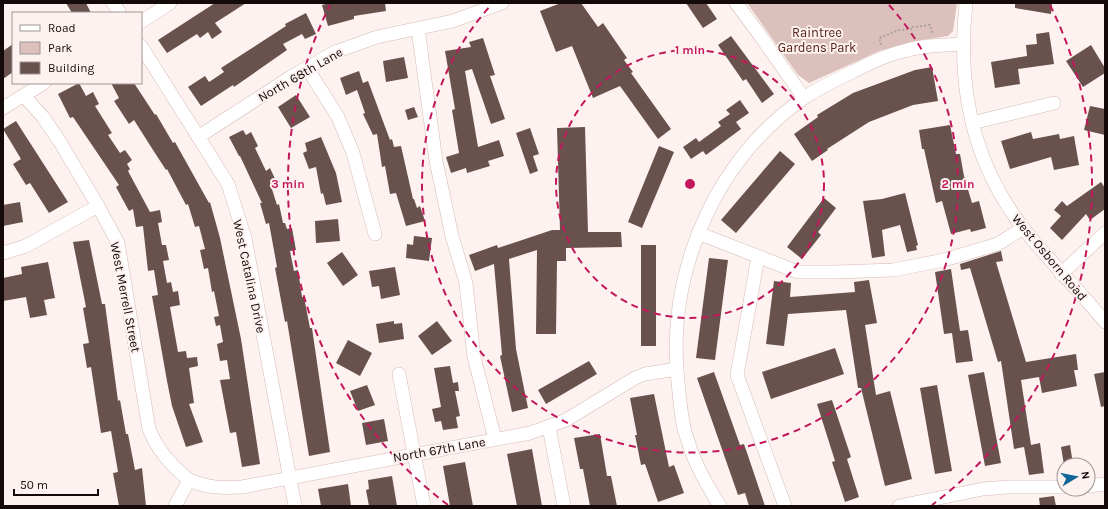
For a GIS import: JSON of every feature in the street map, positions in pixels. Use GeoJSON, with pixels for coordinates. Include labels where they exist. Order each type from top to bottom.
{"type":"FeatureCollection","features":[{"type":"Feature","properties":{"kind":"street"},"geometry":{"type":"LineString","coordinates":[[113,3],[119,12]]}},
{"type":"Feature","properties":{"kind":"street"},"geometry":{"type":"LineString","coordinates":[[142,21],[170,3]]}},
{"type":"Feature","properties":{"kind":"street","name":"North 68th Lane"},"geometry":{"type":"LineString","coordinates":[[198,137],[335,52],[364,41],[453,21],[502,3]]}},
{"type":"Feature","properties":{"kind":"street"},"geometry":{"type":"LineString","coordinates":[[736,3],[756,28],[804,98]]}},
{"type":"Feature","properties":{"kind":"street","name":"West Osborn Road"},"geometry":{"type":"LineString","coordinates":[[966,3],[963,44],[964,84],[972,123],[981,151],[1008,207],[1023,228],[1061,274],[1105,322]]}},
{"type":"Feature","properties":{"kind":"street"},"geometry":{"type":"LineString","coordinates":[[418,29],[436,161],[452,236],[466,283],[474,358],[494,439]]}},
{"type":"Feature","properties":{"kind":"street"},"geometry":{"type":"LineString","coordinates":[[720,506],[696,464],[687,439],[676,369],[676,335],[683,282],[698,233],[710,207],[730,174],[759,138],[804,98],[836,79],[884,57],[904,51],[934,46],[963,44]]}},
{"type":"Feature","properties":{"kind":"street","name":"West Catalina Drive"},"geometry":{"type":"LineString","coordinates":[[142,48],[228,184],[245,238],[295,506]]}},
{"type":"Feature","properties":{"kind":"street"},"geometry":{"type":"LineString","coordinates":[[307,68],[338,116],[353,152],[375,234]]}},
{"type":"Feature","properties":{"kind":"street"},"geometry":{"type":"LineString","coordinates":[[3,108],[42,84]]}},
{"type":"Feature","properties":{"kind":"street","name":"West Merrell Street"},"geometry":{"type":"LineString","coordinates":[[24,96],[43,117],[98,206],[118,243],[149,429],[161,453],[189,480]]}},
{"type":"Feature","properties":{"kind":"street"},"geometry":{"type":"LineString","coordinates":[[972,123],[1054,103]]}},
{"type":"Feature","properties":{"kind":"street"},"geometry":{"type":"LineString","coordinates":[[3,253],[26,246],[98,206]]}},
{"type":"Feature","properties":{"kind":"street"},"geometry":{"type":"LineString","coordinates":[[698,233],[798,272],[893,270],[944,260],[998,244],[1023,228]]}},
{"type":"Feature","properties":{"kind":"street"},"geometry":{"type":"LineString","coordinates":[[1061,274],[1105,233]]}},
{"type":"Feature","properties":{"kind":"street"},"geometry":{"type":"LineString","coordinates":[[758,257],[737,375],[785,506]]}},
{"type":"Feature","properties":{"kind":"street","name":"North 67th Lane"},"geometry":{"type":"LineString","coordinates":[[189,480],[201,485],[224,488],[242,487],[530,433],[549,427],[582,410],[635,378],[645,374],[676,369]]}},
{"type":"Feature","properties":{"kind":"street"},"geometry":{"type":"LineString","coordinates":[[399,374],[424,506]]}},
{"type":"Feature","properties":{"kind":"street"},"geometry":{"type":"LineString","coordinates":[[549,427],[564,506]]}},
{"type":"Feature","properties":{"kind":"street"},"geometry":{"type":"LineString","coordinates":[[175,506],[189,480]]}},
{"type":"Feature","properties":{"kind":"street"},"geometry":{"type":"LineString","coordinates":[[899,506],[983,489],[1008,487],[1056,487]]}},
{"type":"Feature","properties":{"kind":"path"},"geometry":{"type":"LineString","coordinates":[[882,50],[879,38],[899,30],[930,24],[934,46]]}},
{"type":"Feature","properties":{"kind":"green space","name":"Raintree Gardens Park"},"geometry":{"type":"Polygon","coordinates":[[[747,3],[957,3],[953,31],[948,36],[915,41],[879,51],[809,83],[798,75],[747,3]]]}},
{"type":"Feature","properties":{"kind":"building"},"geometry":{"type":"Polygon","coordinates":[[[66,3],[86,3],[90,12],[71,12],[66,3]]]}},
{"type":"Feature","properties":{"kind":"building"},"geometry":{"type":"Polygon","coordinates":[[[215,3],[246,3],[215,23],[222,32],[212,39],[208,32],[200,38],[197,34],[167,53],[158,40],[215,3]]]}},
{"type":"Feature","properties":{"kind":"building"},"geometry":{"type":"Polygon","coordinates":[[[329,3],[385,3],[386,11],[354,16],[354,19],[328,26],[322,5],[329,3]]]}},
{"type":"Feature","properties":{"kind":"building"},"geometry":{"type":"Polygon","coordinates":[[[561,3],[581,3],[598,27],[603,23],[627,58],[624,60],[633,72],[631,73],[671,129],[658,139],[620,86],[593,98],[572,46],[556,52],[540,11],[561,3]]]}},
{"type":"Feature","properties":{"kind":"building"},"geometry":{"type":"Polygon","coordinates":[[[686,3],[706,3],[717,19],[703,28],[686,3]]]}},
{"type":"Feature","properties":{"kind":"building"},"geometry":{"type":"Polygon","coordinates":[[[1015,3],[1052,3],[1051,14],[1015,8],[1015,3]]]}},
{"type":"Feature","properties":{"kind":"building"},"geometry":{"type":"Polygon","coordinates":[[[306,13],[316,34],[305,39],[302,34],[283,44],[287,50],[234,87],[233,85],[201,106],[188,87],[205,76],[209,82],[224,72],[221,68],[286,26],[285,24],[306,13]]]}},
{"type":"Feature","properties":{"kind":"building"},"geometry":{"type":"Polygon","coordinates":[[[1049,32],[1054,64],[1018,69],[1020,84],[995,88],[991,62],[1027,56],[1026,45],[1037,44],[1036,34],[1049,32]]]}},
{"type":"Feature","properties":{"kind":"building"},"geometry":{"type":"Polygon","coordinates":[[[731,36],[774,94],[762,103],[746,79],[743,81],[718,45],[731,36]]]}},
{"type":"Feature","properties":{"kind":"building"},"geometry":{"type":"Polygon","coordinates":[[[483,38],[495,75],[490,76],[505,119],[491,124],[472,69],[465,71],[478,147],[499,140],[504,156],[488,161],[490,166],[467,173],[466,168],[451,173],[446,157],[459,153],[452,110],[455,109],[445,51],[471,47],[469,42],[483,38]]]}},
{"type":"Feature","properties":{"kind":"building"},"geometry":{"type":"Polygon","coordinates":[[[12,45],[12,73],[3,79],[3,51],[12,45]]]}},
{"type":"Feature","properties":{"kind":"building"},"geometry":{"type":"Polygon","coordinates":[[[1091,45],[1105,68],[1105,73],[1083,87],[1066,61],[1091,45]]]}},
{"type":"Feature","properties":{"kind":"building"},"geometry":{"type":"Polygon","coordinates":[[[404,57],[408,78],[386,82],[383,61],[404,57]]]}},
{"type":"Feature","properties":{"kind":"building"},"geometry":{"type":"Polygon","coordinates":[[[932,67],[938,101],[913,105],[869,122],[827,149],[828,150],[812,161],[794,134],[818,117],[817,115],[853,93],[915,70],[932,67]]]}},
{"type":"Feature","properties":{"kind":"building"},"geometry":{"type":"Polygon","coordinates":[[[359,71],[363,83],[368,81],[390,140],[392,139],[394,147],[401,146],[413,199],[417,208],[420,206],[425,221],[406,226],[396,193],[390,194],[385,166],[382,167],[377,134],[373,135],[363,114],[365,113],[357,90],[346,95],[340,78],[359,71]]]}},
{"type":"Feature","properties":{"kind":"building"},"geometry":{"type":"Polygon","coordinates":[[[77,84],[80,84],[86,96],[93,92],[99,104],[95,106],[112,133],[108,135],[120,153],[125,150],[132,160],[127,164],[130,169],[128,171],[150,212],[160,210],[162,222],[158,223],[162,245],[166,245],[169,260],[163,261],[167,283],[171,282],[173,292],[178,291],[180,305],[170,307],[178,352],[186,351],[187,358],[197,357],[198,366],[189,368],[194,403],[189,404],[203,442],[186,447],[172,406],[152,296],[158,295],[154,270],[148,271],[143,226],[136,227],[133,209],[129,211],[116,187],[119,185],[73,117],[70,118],[58,94],[77,84]]]}},
{"type":"Feature","properties":{"kind":"building"},"geometry":{"type":"Polygon","coordinates":[[[112,84],[135,84],[155,115],[156,114],[173,143],[175,142],[209,203],[210,202],[220,238],[241,339],[260,464],[242,467],[236,432],[230,433],[220,380],[230,379],[227,360],[220,361],[217,344],[223,342],[220,325],[216,326],[214,317],[219,316],[214,291],[212,292],[208,268],[204,269],[200,250],[205,249],[199,226],[195,227],[188,204],[186,205],[167,169],[166,170],[134,120],[129,124],[114,101],[119,98],[112,84]]]}},
{"type":"Feature","properties":{"kind":"building"},"geometry":{"type":"Polygon","coordinates":[[[296,95],[310,117],[291,128],[278,107],[296,95]]]}},
{"type":"Feature","properties":{"kind":"building"},"geometry":{"type":"Polygon","coordinates":[[[740,100],[749,113],[736,122],[741,129],[706,155],[703,151],[691,159],[683,147],[696,138],[699,142],[721,126],[718,122],[730,114],[726,110],[740,100]]]}},
{"type":"Feature","properties":{"kind":"building"},"geometry":{"type":"Polygon","coordinates":[[[1090,106],[1105,109],[1105,135],[1084,130],[1090,106]]]}},
{"type":"Feature","properties":{"kind":"building"},"geometry":{"type":"Polygon","coordinates":[[[414,107],[418,117],[408,120],[405,110],[414,107]]]}},
{"type":"Feature","properties":{"kind":"building"},"geometry":{"type":"Polygon","coordinates":[[[16,121],[68,202],[49,213],[30,183],[26,185],[13,164],[21,159],[3,129],[16,121]]]}},
{"type":"Feature","properties":{"kind":"building"},"geometry":{"type":"Polygon","coordinates":[[[950,125],[956,154],[960,154],[964,176],[972,203],[979,201],[986,228],[971,232],[970,229],[951,234],[942,201],[936,203],[924,149],[922,149],[919,130],[950,125]]]}},
{"type":"Feature","properties":{"kind":"building"},"geometry":{"type":"Polygon","coordinates":[[[585,127],[588,232],[621,232],[622,247],[566,248],[566,261],[557,261],[556,334],[536,334],[537,250],[509,259],[516,349],[528,408],[512,412],[500,356],[502,355],[494,264],[475,271],[469,255],[497,245],[498,248],[552,230],[560,230],[557,128],[585,127]]]}},
{"type":"Feature","properties":{"kind":"building"},"geometry":{"type":"Polygon","coordinates":[[[530,128],[539,154],[533,156],[538,171],[530,174],[516,133],[530,128]]]}},
{"type":"Feature","properties":{"kind":"building"},"geometry":{"type":"Polygon","coordinates":[[[243,130],[246,135],[251,132],[258,146],[255,148],[266,171],[270,168],[277,183],[271,186],[277,205],[279,204],[283,223],[285,223],[287,229],[292,228],[296,250],[290,251],[294,271],[298,270],[302,297],[304,297],[310,328],[312,328],[330,452],[309,456],[287,321],[285,322],[275,268],[277,267],[269,223],[266,224],[260,203],[262,203],[240,156],[229,137],[243,130]]]}},
{"type":"Feature","properties":{"kind":"building"},"geometry":{"type":"Polygon","coordinates":[[[1031,132],[1033,139],[1059,134],[1060,139],[1074,136],[1079,165],[1054,170],[1051,157],[1010,169],[1001,141],[1031,132]]]}},
{"type":"Feature","properties":{"kind":"building"},"geometry":{"type":"Polygon","coordinates":[[[321,137],[336,173],[342,202],[326,205],[323,193],[321,194],[316,167],[309,169],[303,153],[307,151],[305,143],[321,137]]]}},
{"type":"Feature","properties":{"kind":"building"},"geometry":{"type":"Polygon","coordinates":[[[659,146],[674,152],[642,228],[628,222],[659,146]]]}},
{"type":"Feature","properties":{"kind":"building"},"geometry":{"type":"Polygon","coordinates":[[[780,151],[795,164],[736,233],[721,220],[780,151]]]}},
{"type":"Feature","properties":{"kind":"building"},"geometry":{"type":"Polygon","coordinates":[[[1101,182],[1105,188],[1105,209],[1090,220],[1086,214],[1062,240],[1050,228],[1061,216],[1054,210],[1062,201],[1067,206],[1101,182]]]}},
{"type":"Feature","properties":{"kind":"building"},"geometry":{"type":"Polygon","coordinates":[[[905,193],[918,245],[916,246],[917,250],[907,252],[900,225],[882,230],[885,256],[872,258],[863,201],[882,199],[905,193]]]}},
{"type":"Feature","properties":{"kind":"building"},"geometry":{"type":"Polygon","coordinates":[[[824,198],[836,208],[818,232],[821,235],[802,259],[787,247],[824,198]]]}},
{"type":"Feature","properties":{"kind":"building"},"geometry":{"type":"Polygon","coordinates":[[[20,202],[23,222],[3,226],[3,205],[20,202]]]}},
{"type":"Feature","properties":{"kind":"building"},"geometry":{"type":"Polygon","coordinates":[[[338,219],[340,241],[316,243],[315,221],[338,219]]]}},
{"type":"Feature","properties":{"kind":"building"},"geometry":{"type":"Polygon","coordinates":[[[414,236],[432,238],[429,261],[406,258],[407,244],[413,245],[414,236]]]}},
{"type":"Feature","properties":{"kind":"building"},"geometry":{"type":"Polygon","coordinates":[[[89,240],[102,304],[105,304],[118,401],[120,400],[126,434],[128,434],[135,470],[142,468],[146,506],[119,506],[113,473],[118,472],[111,431],[101,433],[91,367],[87,368],[83,344],[89,343],[83,308],[86,307],[73,242],[89,240]]]}},
{"type":"Feature","properties":{"kind":"building"},"geometry":{"type":"Polygon","coordinates":[[[641,245],[656,245],[656,346],[641,346],[641,245]]]}},
{"type":"Feature","properties":{"kind":"building"},"geometry":{"type":"Polygon","coordinates":[[[1001,251],[1003,261],[996,262],[1026,362],[1076,354],[1078,370],[1074,370],[1077,386],[1042,393],[1039,377],[1021,380],[1031,445],[1040,443],[1044,473],[1029,475],[1024,447],[1014,449],[1001,361],[998,362],[970,268],[961,270],[960,264],[1001,251]]]}},
{"type":"Feature","properties":{"kind":"building"},"geometry":{"type":"Polygon","coordinates":[[[342,252],[358,275],[343,286],[327,263],[342,252]]]}},
{"type":"Feature","properties":{"kind":"building"},"geometry":{"type":"Polygon","coordinates":[[[709,258],[728,260],[715,360],[696,358],[709,258]]]}},
{"type":"Feature","properties":{"kind":"building"},"geometry":{"type":"Polygon","coordinates":[[[48,262],[55,298],[44,300],[47,315],[30,318],[26,297],[3,301],[3,278],[22,274],[21,267],[48,262]]]}},
{"type":"Feature","properties":{"kind":"building"},"geometry":{"type":"Polygon","coordinates":[[[395,267],[400,295],[381,299],[379,286],[372,287],[369,271],[395,267]]]}},
{"type":"Feature","properties":{"kind":"building"},"geometry":{"type":"Polygon","coordinates":[[[951,269],[960,331],[968,330],[973,361],[956,363],[952,333],[944,334],[935,272],[951,269]]]}},
{"type":"Feature","properties":{"kind":"building"},"geometry":{"type":"Polygon","coordinates":[[[869,280],[877,323],[865,325],[876,395],[890,391],[912,479],[885,486],[861,388],[858,388],[846,310],[788,314],[784,346],[766,344],[774,281],[791,283],[790,297],[855,292],[854,282],[869,280]]]}},
{"type":"Feature","properties":{"kind":"building"},"geometry":{"type":"Polygon","coordinates":[[[394,321],[394,324],[402,323],[404,339],[379,343],[376,324],[394,321]]]}},
{"type":"Feature","properties":{"kind":"building"},"geometry":{"type":"Polygon","coordinates":[[[437,321],[452,341],[432,355],[418,336],[437,321]]]}},
{"type":"Feature","properties":{"kind":"building"},"geometry":{"type":"Polygon","coordinates":[[[348,340],[372,353],[360,376],[336,363],[348,340]]]}},
{"type":"Feature","properties":{"kind":"building"},"geometry":{"type":"Polygon","coordinates":[[[835,348],[844,374],[771,399],[762,372],[835,348]]]}},
{"type":"Feature","properties":{"kind":"building"},"geometry":{"type":"Polygon","coordinates":[[[589,361],[597,374],[546,404],[538,390],[589,361]]]}},
{"type":"Feature","properties":{"kind":"building"},"geometry":{"type":"Polygon","coordinates":[[[450,366],[453,383],[458,382],[459,391],[455,391],[460,416],[456,417],[458,428],[443,430],[441,421],[435,422],[432,409],[441,407],[434,368],[450,366]]]}},
{"type":"Feature","properties":{"kind":"building"},"geometry":{"type":"Polygon","coordinates":[[[714,372],[740,445],[744,444],[765,506],[749,506],[745,493],[738,495],[697,378],[714,372]]]}},
{"type":"Feature","properties":{"kind":"building"},"geometry":{"type":"Polygon","coordinates":[[[984,372],[1001,463],[985,466],[968,375],[984,372]]]}},
{"type":"Feature","properties":{"kind":"building"},"geometry":{"type":"Polygon","coordinates":[[[1105,372],[1105,406],[1101,407],[1094,374],[1105,372]]]}},
{"type":"Feature","properties":{"kind":"building"},"geometry":{"type":"Polygon","coordinates":[[[367,385],[375,405],[358,411],[350,391],[367,385]]]}},
{"type":"Feature","properties":{"kind":"building"},"geometry":{"type":"Polygon","coordinates":[[[937,385],[952,471],[935,474],[920,388],[937,385]]]}},
{"type":"Feature","properties":{"kind":"building"},"geometry":{"type":"Polygon","coordinates":[[[654,394],[669,467],[674,465],[684,493],[658,502],[645,464],[641,465],[630,398],[654,394]]]}},
{"type":"Feature","properties":{"kind":"building"},"geometry":{"type":"Polygon","coordinates":[[[832,400],[851,457],[847,459],[859,497],[845,502],[832,462],[835,461],[817,404],[832,400]]]}},
{"type":"Feature","properties":{"kind":"building"},"geometry":{"type":"Polygon","coordinates":[[[384,419],[388,441],[366,445],[362,423],[384,419]]]}},
{"type":"Feature","properties":{"kind":"building"},"geometry":{"type":"Polygon","coordinates":[[[600,434],[607,476],[611,476],[617,506],[590,506],[583,469],[580,469],[574,438],[600,434]]]}},
{"type":"Feature","properties":{"kind":"building"},"geometry":{"type":"Polygon","coordinates":[[[1070,445],[1072,457],[1063,457],[1061,447],[1070,445]]]}},
{"type":"Feature","properties":{"kind":"building"},"geometry":{"type":"Polygon","coordinates":[[[532,449],[542,506],[517,506],[507,454],[532,449]]]}},
{"type":"Feature","properties":{"kind":"building"},"geometry":{"type":"Polygon","coordinates":[[[465,462],[473,506],[450,506],[443,466],[465,462]]]}},
{"type":"Feature","properties":{"kind":"building"},"geometry":{"type":"Polygon","coordinates":[[[392,476],[397,506],[369,506],[366,490],[369,489],[368,480],[392,476]]]}},
{"type":"Feature","properties":{"kind":"building"},"geometry":{"type":"Polygon","coordinates":[[[348,484],[351,506],[321,506],[318,489],[348,484]]]}},
{"type":"Feature","properties":{"kind":"building"},"geometry":{"type":"Polygon","coordinates":[[[1054,496],[1056,506],[1040,506],[1039,498],[1054,496]]]}}]}
